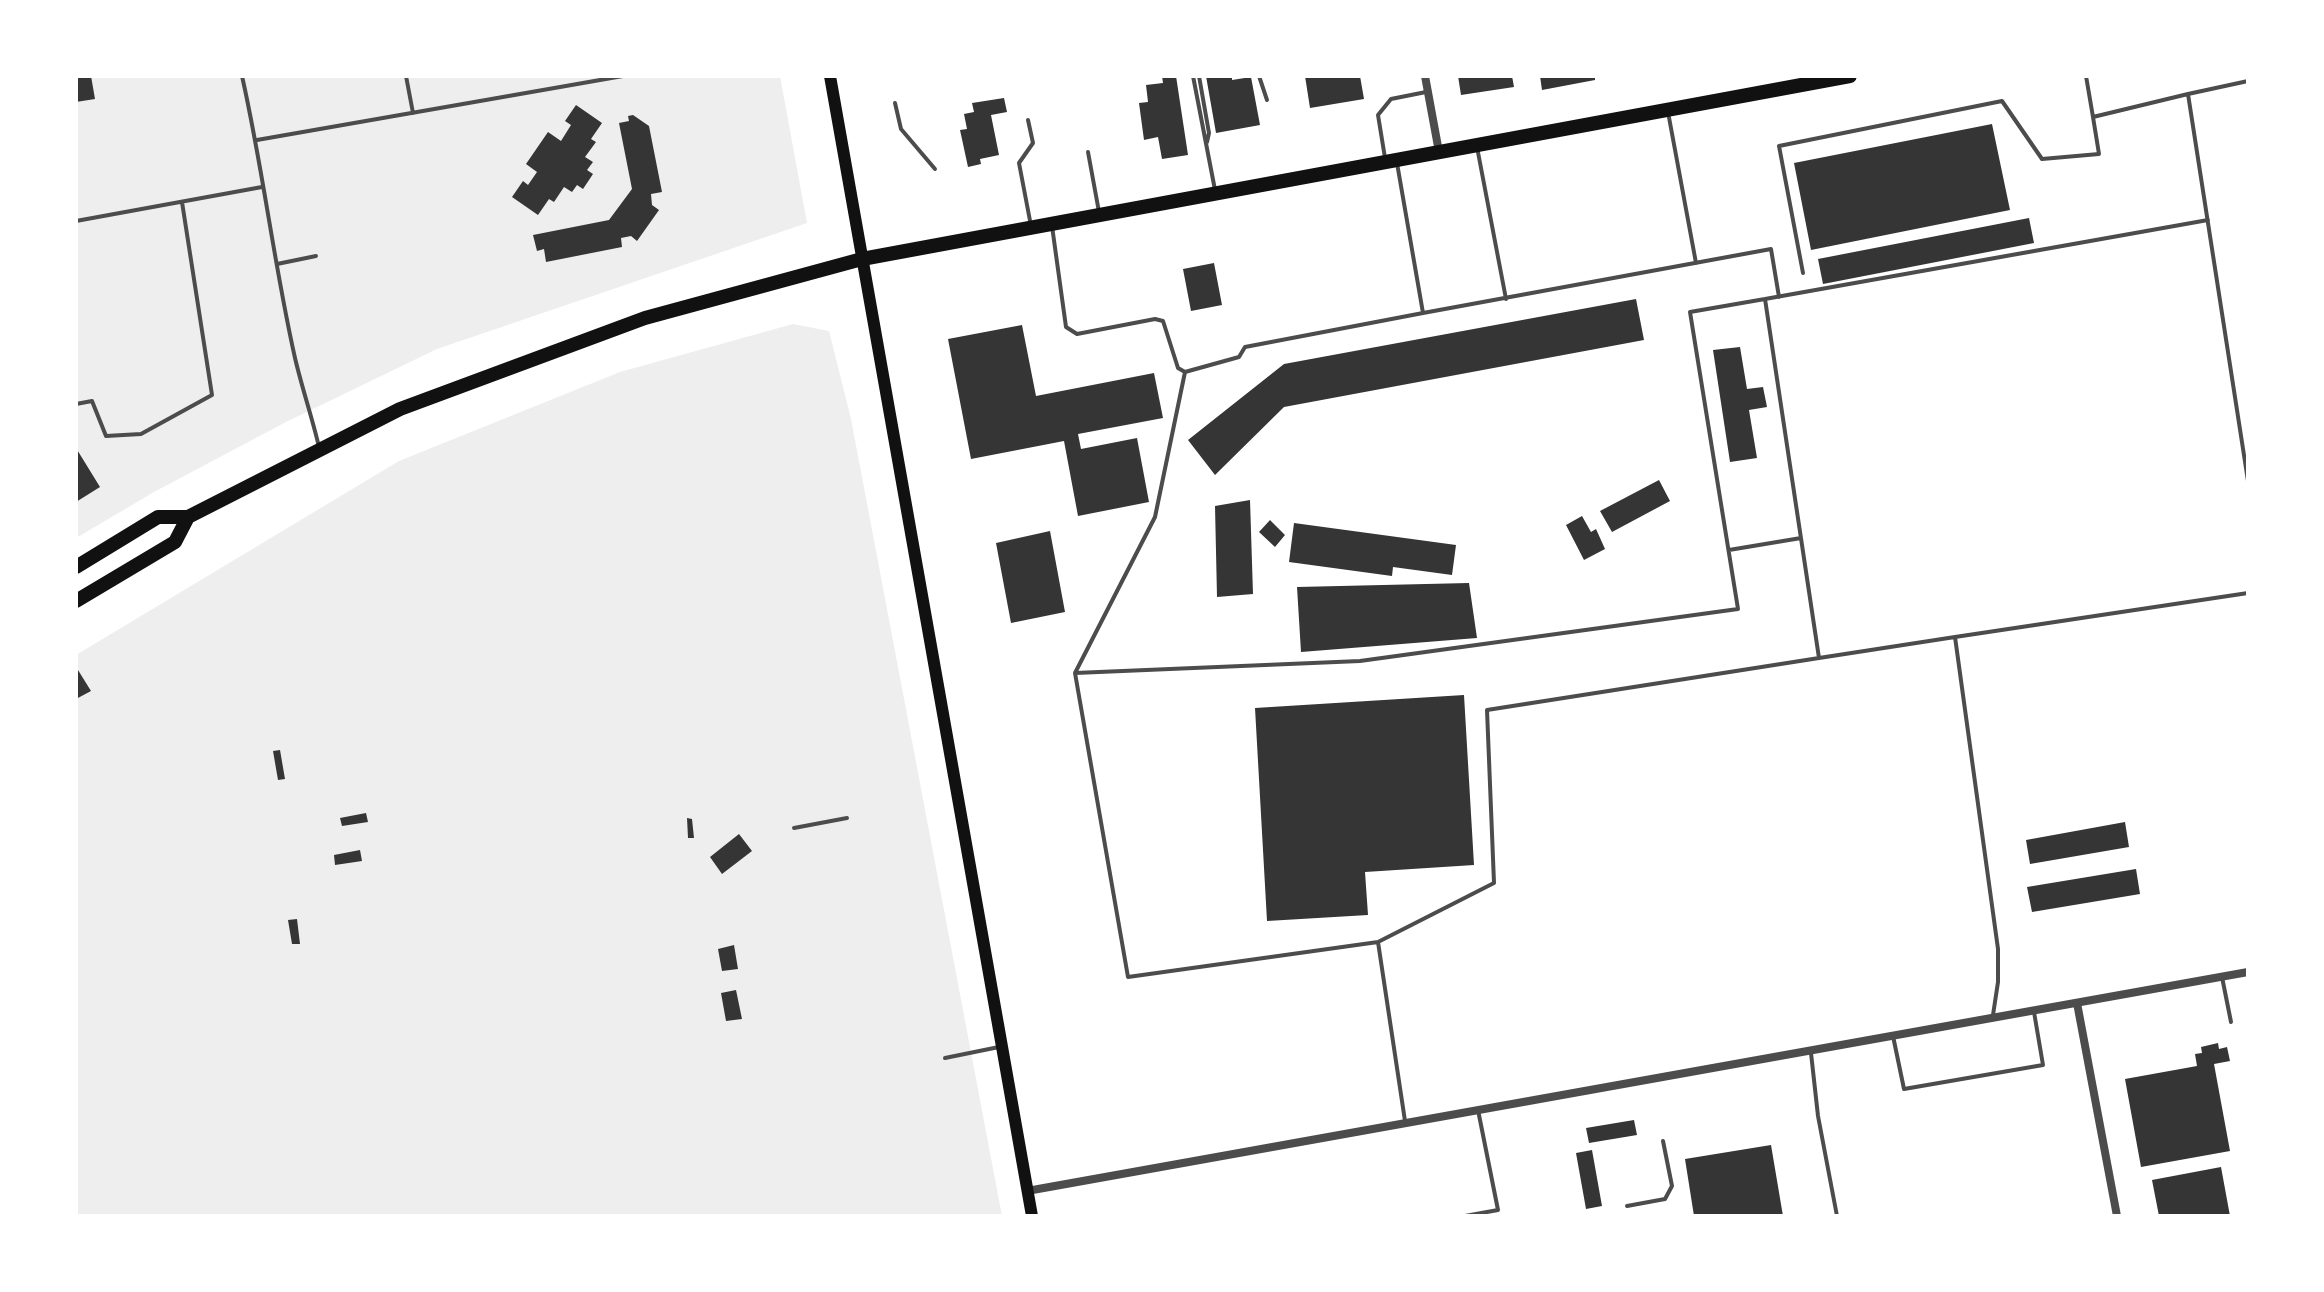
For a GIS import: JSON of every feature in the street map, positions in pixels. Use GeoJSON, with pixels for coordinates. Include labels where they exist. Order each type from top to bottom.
{"type":"FeatureCollection","features":[{"type":"Feature","properties":{"kind":"main road"},"geometry":{"type":"LineString","coordinates":[[830,76],[1032,1216]]}},
{"type":"Feature","properties":{"kind":"main road"},"geometry":{"type":"LineString","coordinates":[[76,567],[158,517],[188,517],[400,409],[645,318],[862,259],[1850,76]]}},
{"type":"Feature","properties":{"kind":"main road"},"geometry":{"type":"LineString","coordinates":[[76,601],[175,542],[188,517]]}},
{"type":"Feature","properties":{"kind":"street"},"geometry":{"type":"LineString","coordinates":[[1425,76],[1439,152]]}},
{"type":"Feature","properties":{"kind":"street"},"geometry":{"type":"LineString","coordinates":[[1027,1191],[2248,972]]}},
{"type":"Feature","properties":{"kind":"street"},"geometry":{"type":"LineString","coordinates":[[2077,1003],[2117,1216]]}},
{"type":"Feature","properties":{"kind":"lane"},"geometry":{"type":"LineString","coordinates":[[242,76],[257,140],[262,187],[296,361],[320,449]]}},
{"type":"Feature","properties":{"kind":"lane"},"geometry":{"type":"LineString","coordinates":[[406,76],[413,113]]}},
{"type":"Feature","properties":{"kind":"lane"},"geometry":{"type":"LineString","coordinates":[[576,76],[577,84]]}},
{"type":"Feature","properties":{"kind":"lane"},"geometry":{"type":"LineString","coordinates":[[257,140],[623,76]]}},
{"type":"Feature","properties":{"kind":"lane"},"geometry":{"type":"LineString","coordinates":[[1193,76],[1204,141],[1207,142]]}},
{"type":"Feature","properties":{"kind":"lane"},"geometry":{"type":"LineString","coordinates":[[1199,76],[1216,194]]}},
{"type":"Feature","properties":{"kind":"lane"},"geometry":{"type":"LineString","coordinates":[[1259,76],[1267,100]]}},
{"type":"Feature","properties":{"kind":"lane"},"geometry":{"type":"LineString","coordinates":[[1803,273],[1779,146],[2002,101],[2042,159],[2099,154],[2086,76]]}},
{"type":"Feature","properties":{"kind":"lane"},"geometry":{"type":"LineString","coordinates":[[2093,117],[2248,81]]}},
{"type":"Feature","properties":{"kind":"lane"},"geometry":{"type":"LineString","coordinates":[[1423,313],[1391,161],[1378,115],[1391,99],[1428,91]]}},
{"type":"Feature","properties":{"kind":"lane"},"geometry":{"type":"LineString","coordinates":[[2188,94],[2248,481]]}},
{"type":"Feature","properties":{"kind":"lane"},"geometry":{"type":"LineString","coordinates":[[895,103],[901,129],[935,169]]}},
{"type":"Feature","properties":{"kind":"lane"},"geometry":{"type":"LineString","coordinates":[[1667,110],[1696,263]]}},
{"type":"Feature","properties":{"kind":"lane"},"geometry":{"type":"LineString","coordinates":[[1028,120],[1033,143],[1019,163],[1031,228]]}},
{"type":"Feature","properties":{"kind":"lane"},"geometry":{"type":"LineString","coordinates":[[1476,145],[1506,299]]}},
{"type":"Feature","properties":{"kind":"lane"},"geometry":{"type":"LineString","coordinates":[[1088,152],[1099,216]]}},
{"type":"Feature","properties":{"kind":"lane"},"geometry":{"type":"LineString","coordinates":[[76,221],[262,187]]}},
{"type":"Feature","properties":{"kind":"lane"},"geometry":{"type":"LineString","coordinates":[[76,404],[92,401],[106,436],[141,434],[212,395],[182,202]]}},
{"type":"Feature","properties":{"kind":"lane"},"geometry":{"type":"LineString","coordinates":[[1075,673],[1360,661],[1738,609],[1690,312],[2208,220]]}},
{"type":"Feature","properties":{"kind":"lane"},"geometry":{"type":"LineString","coordinates":[[1052,224],[1066,327],[1070,332],[1077,334],[1155,319],[1163,321],[1178,368],[1185,372],[1239,357],[1245,347],[1771,249],[1779,297]]}},
{"type":"Feature","properties":{"kind":"lane"},"geometry":{"type":"LineString","coordinates":[[277,264],[316,256]]}},
{"type":"Feature","properties":{"kind":"lane"},"geometry":{"type":"LineString","coordinates":[[1765,299],[1819,658]]}},
{"type":"Feature","properties":{"kind":"lane"},"geometry":{"type":"LineString","coordinates":[[1185,372],[1155,517],[1075,673],[1128,977],[1378,942],[1494,883],[1487,710],[2248,593]]}},
{"type":"Feature","properties":{"kind":"lane"},"geometry":{"type":"LineString","coordinates":[[1729,550],[1801,538]]}},
{"type":"Feature","properties":{"kind":"lane"},"geometry":{"type":"LineString","coordinates":[[1955,637],[1998,949],[1998,982],[1992,1018]]}},
{"type":"Feature","properties":{"kind":"lane"},"geometry":{"type":"LineString","coordinates":[[794,828],[847,818]]}},
{"type":"Feature","properties":{"kind":"lane"},"geometry":{"type":"LineString","coordinates":[[1378,942],[1405,1123]]}},
{"type":"Feature","properties":{"kind":"lane"},"geometry":{"type":"LineString","coordinates":[[2222,977],[2231,1022]]}},
{"type":"Feature","properties":{"kind":"lane"},"geometry":{"type":"LineString","coordinates":[[1893,1036],[1904,1089],[2043,1065],[2034,1011]]}},
{"type":"Feature","properties":{"kind":"lane"},"geometry":{"type":"LineString","coordinates":[[945,1058],[1002,1047]]}},
{"type":"Feature","properties":{"kind":"lane"},"geometry":{"type":"LineString","coordinates":[[1810,1050],[1818,1116],[1837,1216]]}},
{"type":"Feature","properties":{"kind":"lane"},"geometry":{"type":"LineString","coordinates":[[1465,1216],[1498,1210],[1478,1110]]}},
{"type":"Feature","properties":{"kind":"lane"},"geometry":{"type":"LineString","coordinates":[[1627,1206],[1665,1199],[1672,1186],[1663,1141]]}},
{"type":"Feature","properties":{"kind":"shaded area"},"geometry":{"type":"Polygon","coordinates":[[[76,76],[780,76],[807,223],[437,349],[286,422],[154,492],[76,538],[76,76]]]}},
{"type":"Feature","properties":{"kind":"shaded area"},"geometry":{"type":"Polygon","coordinates":[[[793,324],[829,331],[851,419],[1002,1216],[76,1216],[76,655],[399,461],[620,372],[793,324]]]}},
{"type":"Feature","properties":{"kind":"building"},"geometry":{"type":"Polygon","coordinates":[[[76,76],[91,76],[95,99],[76,102],[76,76]]]}},
{"type":"Feature","properties":{"kind":"building"},"geometry":{"type":"Polygon","coordinates":[[[1162,76],[1176,76],[1188,155],[1162,159],[1158,137],[1144,140],[1139,103],[1148,102],[1146,85],[1163,83],[1162,76]]]}},
{"type":"Feature","properties":{"kind":"building"},"geometry":{"type":"Polygon","coordinates":[[[1206,76],[1232,76],[1232,80],[1251,77],[1260,125],[1216,133],[1206,76]]]}},
{"type":"Feature","properties":{"kind":"building"},"geometry":{"type":"Polygon","coordinates":[[[1305,76],[1360,76],[1364,99],[1310,108],[1305,76]]]}},
{"type":"Feature","properties":{"kind":"building"},"geometry":{"type":"Polygon","coordinates":[[[1458,76],[1512,76],[1514,87],[1461,95],[1458,76]]]}},
{"type":"Feature","properties":{"kind":"building"},"geometry":{"type":"Polygon","coordinates":[[[1540,76],[1595,76],[1595,80],[1542,90],[1540,76]]]}},
{"type":"Feature","properties":{"kind":"building"},"geometry":{"type":"Polygon","coordinates":[[[1004,98],[1007,112],[991,115],[999,155],[980,159],[981,164],[968,167],[960,130],[967,129],[964,114],[974,112],[972,103],[1004,98]]]}},
{"type":"Feature","properties":{"kind":"building"},"geometry":{"type":"Polygon","coordinates":[[[576,105],[602,123],[591,139],[596,142],[585,157],[593,162],[587,170],[593,174],[583,189],[577,185],[572,192],[564,187],[554,202],[549,199],[538,215],[512,197],[523,181],[528,185],[537,172],[526,164],[548,132],[561,141],[571,125],[565,121],[576,105]]]}},
{"type":"Feature","properties":{"kind":"building"},"geometry":{"type":"Polygon","coordinates":[[[633,115],[649,126],[662,192],[651,194],[652,205],[659,210],[637,241],[631,236],[621,238],[622,247],[546,262],[544,249],[537,251],[533,235],[609,220],[632,189],[619,123],[629,121],[628,116],[633,115]]]}},
{"type":"Feature","properties":{"kind":"building"},"geometry":{"type":"Polygon","coordinates":[[[1992,124],[2010,210],[1811,250],[1794,163],[1992,124]]]}},
{"type":"Feature","properties":{"kind":"building"},"geometry":{"type":"Polygon","coordinates":[[[2029,218],[2034,243],[1823,284],[1818,259],[2029,218]]]}},
{"type":"Feature","properties":{"kind":"building"},"geometry":{"type":"Polygon","coordinates":[[[1214,263],[1222,305],[1191,311],[1183,269],[1214,263]]]}},
{"type":"Feature","properties":{"kind":"building"},"geometry":{"type":"Polygon","coordinates":[[[1636,299],[1644,340],[1284,407],[1215,475],[1188,440],[1284,364],[1636,299]]]}},
{"type":"Feature","properties":{"kind":"building"},"geometry":{"type":"Polygon","coordinates":[[[1022,325],[1036,396],[1154,373],[1163,418],[1078,434],[1081,449],[1137,438],[1149,502],[1078,516],[1064,441],[971,459],[948,339],[1022,325]]]}},
{"type":"Feature","properties":{"kind":"building"},"geometry":{"type":"Polygon","coordinates":[[[1740,347],[1747,389],[1763,387],[1767,407],[1749,410],[1757,458],[1730,462],[1713,350],[1740,347]]]}},
{"type":"Feature","properties":{"kind":"building"},"geometry":{"type":"Polygon","coordinates":[[[76,448],[100,487],[76,502],[76,448]]]}},
{"type":"Feature","properties":{"kind":"building"},"geometry":{"type":"Polygon","coordinates":[[[1659,480],[1670,501],[1612,532],[1600,511],[1659,480]]]}},
{"type":"Feature","properties":{"kind":"building"},"geometry":{"type":"Polygon","coordinates":[[[1250,500],[1253,594],[1217,597],[1215,506],[1250,500]]]}},
{"type":"Feature","properties":{"kind":"building"},"geometry":{"type":"Polygon","coordinates":[[[1582,516],[1591,532],[1596,529],[1605,549],[1584,560],[1566,525],[1582,516]]]}},
{"type":"Feature","properties":{"kind":"building"},"geometry":{"type":"Polygon","coordinates":[[[1270,520],[1285,535],[1275,547],[1259,532],[1270,520]]]}},
{"type":"Feature","properties":{"kind":"building"},"geometry":{"type":"Polygon","coordinates":[[[1294,523],[1456,545],[1452,575],[1393,567],[1392,576],[1289,562],[1294,523]]]}},
{"type":"Feature","properties":{"kind":"building"},"geometry":{"type":"Polygon","coordinates":[[[1050,531],[1065,612],[1011,623],[996,543],[1050,531]]]}},
{"type":"Feature","properties":{"kind":"building"},"geometry":{"type":"Polygon","coordinates":[[[1469,583],[1477,638],[1301,652],[1297,587],[1469,583]]]}},
{"type":"Feature","properties":{"kind":"building"},"geometry":{"type":"Polygon","coordinates":[[[76,671],[91,691],[76,699],[76,671]]]}},
{"type":"Feature","properties":{"kind":"building"},"geometry":{"type":"Polygon","coordinates":[[[1464,695],[1474,865],[1365,872],[1368,915],[1267,921],[1255,708],[1464,695]]]}},
{"type":"Feature","properties":{"kind":"building"},"geometry":{"type":"Polygon","coordinates":[[[280,750],[285,779],[278,780],[273,751],[280,750]]]}},
{"type":"Feature","properties":{"kind":"building"},"geometry":{"type":"Polygon","coordinates":[[[366,813],[368,822],[342,826],[340,818],[366,813]]]}},
{"type":"Feature","properties":{"kind":"building"},"geometry":{"type":"Polygon","coordinates":[[[687,818],[692,819],[694,838],[688,838],[687,818]]]}},
{"type":"Feature","properties":{"kind":"building"},"geometry":{"type":"Polygon","coordinates":[[[2125,822],[2129,847],[2030,864],[2026,840],[2125,822]]]}},
{"type":"Feature","properties":{"kind":"building"},"geometry":{"type":"Polygon","coordinates":[[[739,834],[752,851],[722,874],[710,857],[739,834]]]}},
{"type":"Feature","properties":{"kind":"building"},"geometry":{"type":"Polygon","coordinates":[[[360,850],[362,861],[335,865],[334,855],[360,850]]]}},
{"type":"Feature","properties":{"kind":"building"},"geometry":{"type":"Polygon","coordinates":[[[2136,869],[2140,894],[2032,912],[2027,887],[2136,869]]]}},
{"type":"Feature","properties":{"kind":"building"},"geometry":{"type":"Polygon","coordinates":[[[297,919],[300,944],[292,944],[288,920],[297,919]]]}},
{"type":"Feature","properties":{"kind":"building"},"geometry":{"type":"Polygon","coordinates":[[[734,945],[738,969],[722,971],[718,949],[734,945]]]}},
{"type":"Feature","properties":{"kind":"building"},"geometry":{"type":"Polygon","coordinates":[[[736,990],[742,1019],[726,1021],[721,993],[736,990]]]}},
{"type":"Feature","properties":{"kind":"building"},"geometry":{"type":"Polygon","coordinates":[[[2218,1043],[2219,1049],[2227,1047],[2230,1061],[2214,1064],[2230,1151],[2141,1167],[2125,1079],[2197,1066],[2195,1054],[2202,1053],[2201,1047],[2218,1043]]]}},
{"type":"Feature","properties":{"kind":"building"},"geometry":{"type":"Polygon","coordinates":[[[1634,1120],[1637,1135],[1589,1143],[1586,1128],[1634,1120]]]}},
{"type":"Feature","properties":{"kind":"building"},"geometry":{"type":"Polygon","coordinates":[[[1771,1145],[1783,1216],[1694,1216],[1685,1159],[1771,1145]]]}},
{"type":"Feature","properties":{"kind":"building"},"geometry":{"type":"Polygon","coordinates":[[[1592,1150],[1602,1206],[1586,1209],[1576,1153],[1592,1150]]]}},
{"type":"Feature","properties":{"kind":"building"},"geometry":{"type":"Polygon","coordinates":[[[2221,1167],[2230,1216],[2159,1216],[2152,1180],[2221,1167]]]}}]}
